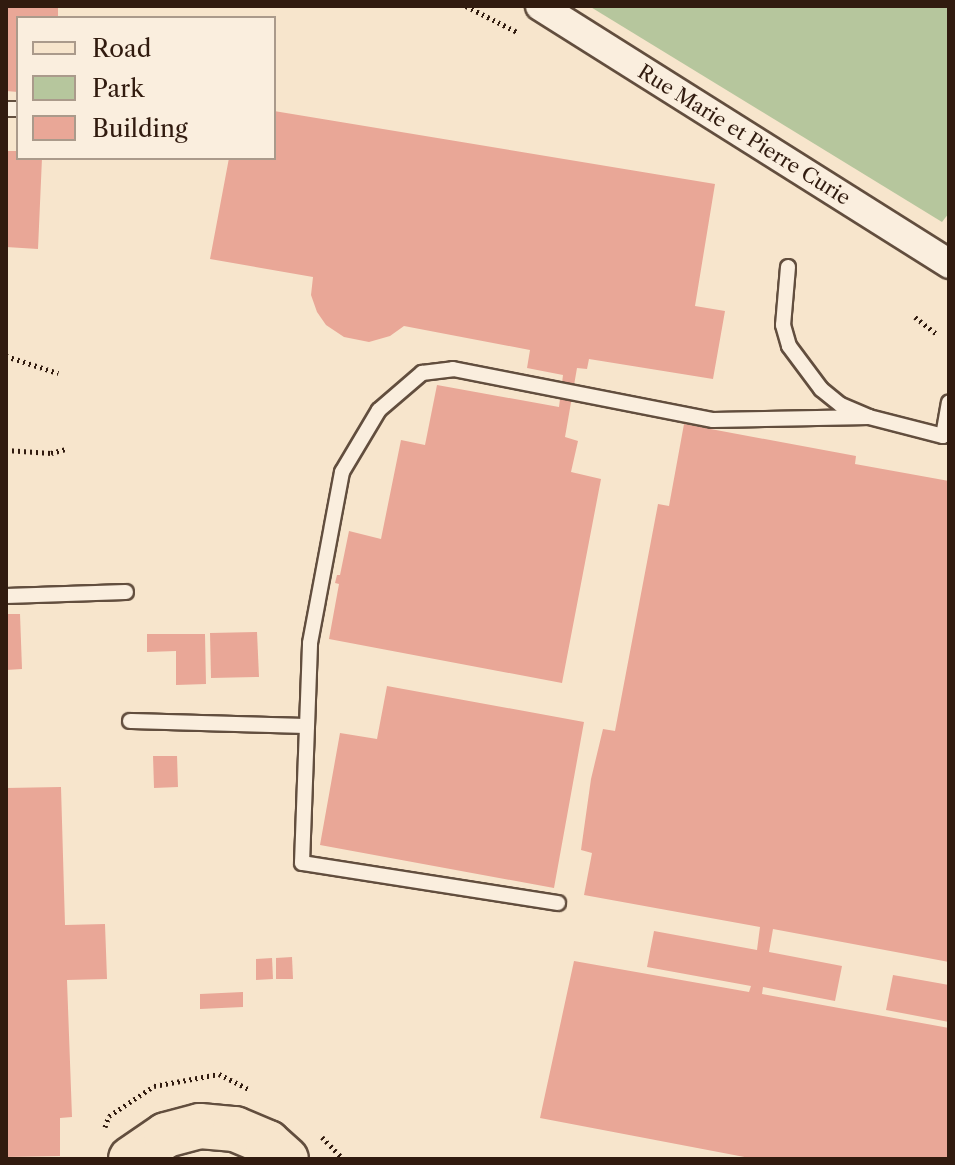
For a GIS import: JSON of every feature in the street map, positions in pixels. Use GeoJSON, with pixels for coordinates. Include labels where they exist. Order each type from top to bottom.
{"type":"FeatureCollection","features":[{"type":"Feature","properties":{"kind":"main road"},"geometry":{"type":"LineString","coordinates":[[131,1159],[166,1135],[200,1126],[235,1129],[268,1143],[286,1159]]}},
{"type":"Feature","properties":{"kind":"street","name":"Rue Marie et Pierre Curie"},"geometry":{"type":"LineString","coordinates":[[540,6],[949,264]]}},
{"type":"Feature","properties":{"kind":"lane"},"geometry":{"type":"LineString","coordinates":[[788,267],[782,307],[789,346],[821,389],[841,405],[869,417],[946,437],[949,403]]}},
{"type":"Feature","properties":{"kind":"lane"},"geometry":{"type":"LineString","coordinates":[[558,903],[302,863],[310,643],[342,472],[379,410],[422,373],[453,369],[713,420],[869,417]]}},
{"type":"Feature","properties":{"kind":"lane"},"geometry":{"type":"LineString","coordinates":[[6,596],[126,592]]}},
{"type":"Feature","properties":{"kind":"lane"},"geometry":{"type":"LineString","coordinates":[[130,721],[307,726]]}},
{"type":"Feature","properties":{"kind":"path"},"geometry":{"type":"LineString","coordinates":[[915,317],[938,335]]}},
{"type":"Feature","properties":{"kind":"path"},"geometry":{"type":"LineString","coordinates":[[6,356],[58,373]]}},
{"type":"Feature","properties":{"kind":"path"},"geometry":{"type":"LineString","coordinates":[[6,450],[51,453],[66,449]]}},
{"type":"Feature","properties":{"kind":"green space"},"geometry":{"type":"Polygon","coordinates":[[[589,6],[949,6],[949,213],[942,222],[589,6]]]}},
{"type":"Feature","properties":{"kind":"building"},"geometry":{"type":"Polygon","coordinates":[[[6,6],[58,6],[58,16],[16,16],[16,92],[6,91],[6,6]]]}},
{"type":"Feature","properties":{"kind":"building"},"geometry":{"type":"Polygon","coordinates":[[[276,111],[715,184],[695,306],[725,311],[713,379],[589,359],[587,369],[577,368],[565,437],[578,441],[571,472],[601,479],[562,683],[329,639],[339,584],[335,583],[337,575],[340,575],[349,531],[381,539],[401,440],[425,445],[437,385],[559,407],[563,375],[527,368],[530,350],[404,326],[390,336],[369,342],[344,337],[326,325],[317,312],[311,295],[313,277],[210,259],[229,160],[276,160],[276,111]]]}},
{"type":"Feature","properties":{"kind":"building"},"geometry":{"type":"Polygon","coordinates":[[[6,151],[16,151],[16,160],[42,160],[38,249],[6,247],[6,151]]]}},
{"type":"Feature","properties":{"kind":"building"},"geometry":{"type":"Polygon","coordinates":[[[684,424],[856,456],[855,464],[949,481],[949,962],[773,929],[769,952],[842,966],[835,1001],[763,987],[762,994],[949,1028],[949,1159],[755,1159],[540,1118],[574,961],[749,992],[751,986],[647,967],[654,931],[757,950],[760,927],[584,895],[592,853],[581,850],[591,779],[603,729],[615,731],[658,504],[669,506],[684,424]]]}},
{"type":"Feature","properties":{"kind":"building"},"geometry":{"type":"Polygon","coordinates":[[[6,614],[20,614],[22,669],[6,670],[6,614]]]}},
{"type":"Feature","properties":{"kind":"building"},"geometry":{"type":"Polygon","coordinates":[[[257,632],[259,677],[211,678],[210,633],[257,632]]]}},
{"type":"Feature","properties":{"kind":"building"},"geometry":{"type":"Polygon","coordinates":[[[147,634],[205,634],[206,684],[176,685],[176,651],[147,652],[147,634]]]}},
{"type":"Feature","properties":{"kind":"building"},"geometry":{"type":"Polygon","coordinates":[[[387,686],[584,722],[554,888],[320,845],[340,733],[377,739],[387,686]]]}},
{"type":"Feature","properties":{"kind":"building"},"geometry":{"type":"Polygon","coordinates":[[[153,756],[177,756],[178,787],[154,788],[153,756]]]}},
{"type":"Feature","properties":{"kind":"building"},"geometry":{"type":"Polygon","coordinates":[[[61,787],[65,925],[105,924],[107,979],[67,980],[72,1117],[60,1118],[60,1156],[6,1157],[6,788],[61,787]]]}},
{"type":"Feature","properties":{"kind":"building"},"geometry":{"type":"Polygon","coordinates":[[[292,957],[293,979],[276,979],[276,958],[292,957]]]}},
{"type":"Feature","properties":{"kind":"building"},"geometry":{"type":"Polygon","coordinates":[[[272,958],[273,979],[256,980],[256,959],[272,958]]]}},
{"type":"Feature","properties":{"kind":"building"},"geometry":{"type":"Polygon","coordinates":[[[893,975],[949,985],[949,1022],[886,1010],[893,975]]]}},
{"type":"Feature","properties":{"kind":"building"},"geometry":{"type":"Polygon","coordinates":[[[243,992],[243,1007],[200,1009],[200,994],[243,992]]]}}]}
